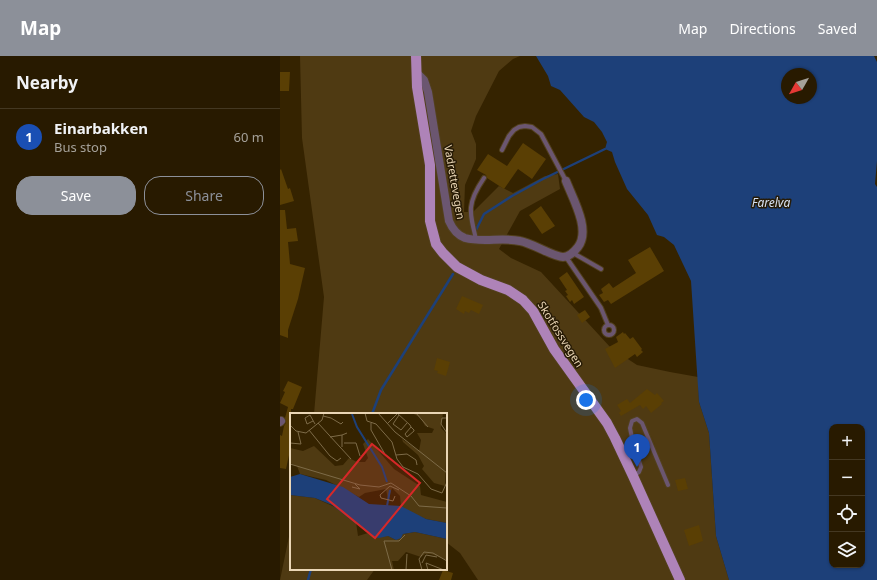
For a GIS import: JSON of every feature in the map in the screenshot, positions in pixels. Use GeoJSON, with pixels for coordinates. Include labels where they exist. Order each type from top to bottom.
{"type":"FeatureCollection","features":[{"type":"Feature","properties":{"kind":"main road","name":"Skotfossvegen"},"geometry":{"type":"LineString","coordinates":[[416,56],[417,87],[430,161],[430,221],[436,244],[442,253],[457,267],[481,280],[508,290],[528,305],[538,319],[554,349],[607,423],[633,476],[680,580]]}},
{"type":"Feature","properties":{"kind":"street","name":"Vadrettevegen"},"geometry":{"type":"LineString","coordinates":[[416,73],[424,80],[428,92],[449,221],[455,231],[465,238],[512,239],[530,243],[562,257],[569,255]]}},
{"type":"Feature","properties":{"kind":"street"},"geometry":{"type":"LineString","coordinates":[[566,181],[583,229],[581,241],[577,248],[569,255]]}},
{"type":"Feature","properties":{"kind":"lane"},"geometry":{"type":"LineString","coordinates":[[502,150],[509,136],[514,130],[519,127],[532,127],[541,134],[566,181]]}},
{"type":"Feature","properties":{"kind":"lane"},"geometry":{"type":"LineString","coordinates":[[476,239],[471,217],[471,207],[473,196],[484,178]]}},
{"type":"Feature","properties":{"kind":"lane"},"geometry":{"type":"LineString","coordinates":[[569,255],[587,288],[601,308],[608,325]]}},
{"type":"Feature","properties":{"kind":"lane","name":"Vadrettevegen"},"geometry":{"type":"LineString","coordinates":[[569,255],[601,270]]}},
{"type":"Feature","properties":{"kind":"lane"},"geometry":{"type":"LineString","coordinates":[[633,476],[639,472],[641,467],[630,428],[632,421],[638,419],[642,423],[668,485]]}},
{"type":"Feature","properties":{"kind":"shaded area"},"geometry":{"type":"Polygon","coordinates":[[[300,56],[520,56],[513,59],[499,71],[476,116],[471,131],[476,144],[476,159],[465,185],[464,212],[473,212],[499,186],[513,193],[545,176],[558,174],[560,189],[520,211],[499,249],[511,258],[541,272],[611,348],[637,365],[698,377],[699,402],[709,433],[716,536],[729,580],[478,580],[460,553],[447,543],[447,413],[314,413],[324,297],[302,138],[300,56]]]}},
{"type":"Feature","properties":{"kind":"shaded area"},"geometry":{"type":"Polygon","coordinates":[[[290,532],[290,570],[374,570],[367,580],[280,580],[290,532]]]}},
{"type":"Feature","properties":{"kind":"water","name":"Farelva"},"geometry":{"type":"Polygon","coordinates":[[[536,56],[874,56],[877,62],[877,161],[875,184],[877,187],[877,580],[729,580],[716,536],[709,433],[699,402],[691,281],[674,245],[664,237],[657,235],[648,215],[627,189],[612,152],[605,149],[607,142],[602,132],[594,122],[584,117],[560,90],[551,86],[548,76],[536,56]]]}},
{"type":"Feature","properties":{"kind":"building"},"geometry":{"type":"Polygon","coordinates":[[[280,72],[290,72],[289,91],[280,91],[280,72]]]}},
{"type":"Feature","properties":{"kind":"building"},"geometry":{"type":"Polygon","coordinates":[[[523,143],[546,159],[532,179],[518,169],[504,189],[477,170],[488,154],[507,166],[523,143]]]}},
{"type":"Feature","properties":{"kind":"building"},"geometry":{"type":"Polygon","coordinates":[[[281,169],[294,201],[280,205],[280,170],[281,169]]]}},
{"type":"Feature","properties":{"kind":"building"},"geometry":{"type":"Polygon","coordinates":[[[541,206],[555,226],[542,234],[529,215],[541,206]]]}},
{"type":"Feature","properties":{"kind":"building"},"geometry":{"type":"Polygon","coordinates":[[[280,210],[285,210],[287,229],[296,228],[298,241],[288,242],[290,264],[305,268],[298,299],[288,330],[288,338],[280,335],[280,210]]]}},
{"type":"Feature","properties":{"kind":"building"},"geometry":{"type":"Polygon","coordinates":[[[650,247],[664,271],[611,304],[608,300],[604,302],[599,295],[603,293],[601,289],[609,283],[613,288],[636,273],[628,260],[650,247]]]}},
{"type":"Feature","properties":{"kind":"building"},"geometry":{"type":"Polygon","coordinates":[[[567,272],[584,297],[574,304],[572,300],[570,302],[566,296],[568,295],[565,291],[567,290],[559,278],[567,272]]]}},
{"type":"Feature","properties":{"kind":"building"},"geometry":{"type":"Polygon","coordinates":[[[462,296],[483,305],[479,314],[471,310],[469,313],[465,311],[464,314],[456,309],[462,296]]]}},
{"type":"Feature","properties":{"kind":"building"},"geometry":{"type":"Polygon","coordinates":[[[585,310],[590,317],[582,323],[577,315],[585,310]]]}},
{"type":"Feature","properties":{"kind":"building"},"geometry":{"type":"Polygon","coordinates":[[[623,332],[630,339],[633,337],[643,352],[637,357],[635,354],[615,368],[605,349],[618,342],[616,337],[623,332]]]}},
{"type":"Feature","properties":{"kind":"building"},"geometry":{"type":"Polygon","coordinates":[[[437,358],[450,362],[446,376],[437,373],[438,371],[434,370],[437,358]]]}},
{"type":"Feature","properties":{"kind":"building"},"geometry":{"type":"Polygon","coordinates":[[[288,381],[302,387],[290,413],[290,451],[286,469],[280,468],[280,435],[282,436],[286,423],[285,418],[288,407],[280,403],[285,392],[283,391],[288,381]]]}},
{"type":"Feature","properties":{"kind":"building"},"geometry":{"type":"Polygon","coordinates":[[[647,389],[655,395],[657,393],[664,401],[661,403],[662,404],[651,413],[646,406],[643,409],[640,405],[621,416],[619,413],[621,411],[617,405],[627,399],[630,403],[647,389]]]}},
{"type":"Feature","properties":{"kind":"building"},"geometry":{"type":"Polygon","coordinates":[[[685,478],[688,489],[678,491],[675,480],[685,478]]]}},
{"type":"Feature","properties":{"kind":"building"},"geometry":{"type":"Polygon","coordinates":[[[699,525],[703,541],[689,546],[684,530],[699,525]]]}},
{"type":"Feature","properties":{"kind":"building"},"geometry":{"type":"Polygon","coordinates":[[[443,570],[453,573],[451,580],[439,580],[443,570]]]}},
{"type":"Feature","properties":{"kind":"waterway"},"geometry":{"type":"LineString","coordinates":[[475,232],[484,214],[512,196],[605,149]]}},
{"type":"Feature","properties":{"kind":"waterway"},"geometry":{"type":"LineString","coordinates":[[372,413],[381,390],[453,274]]}},
{"type":"Feature","properties":{"kind":"waterway"},"geometry":{"type":"LineString","coordinates":[[308,580],[311,570]]}},
{"type":"Feature","properties":{"kind":"place","name":"Einarbakken"},"geometry":{"type":"Point","coordinates":[637,467]}}]}
